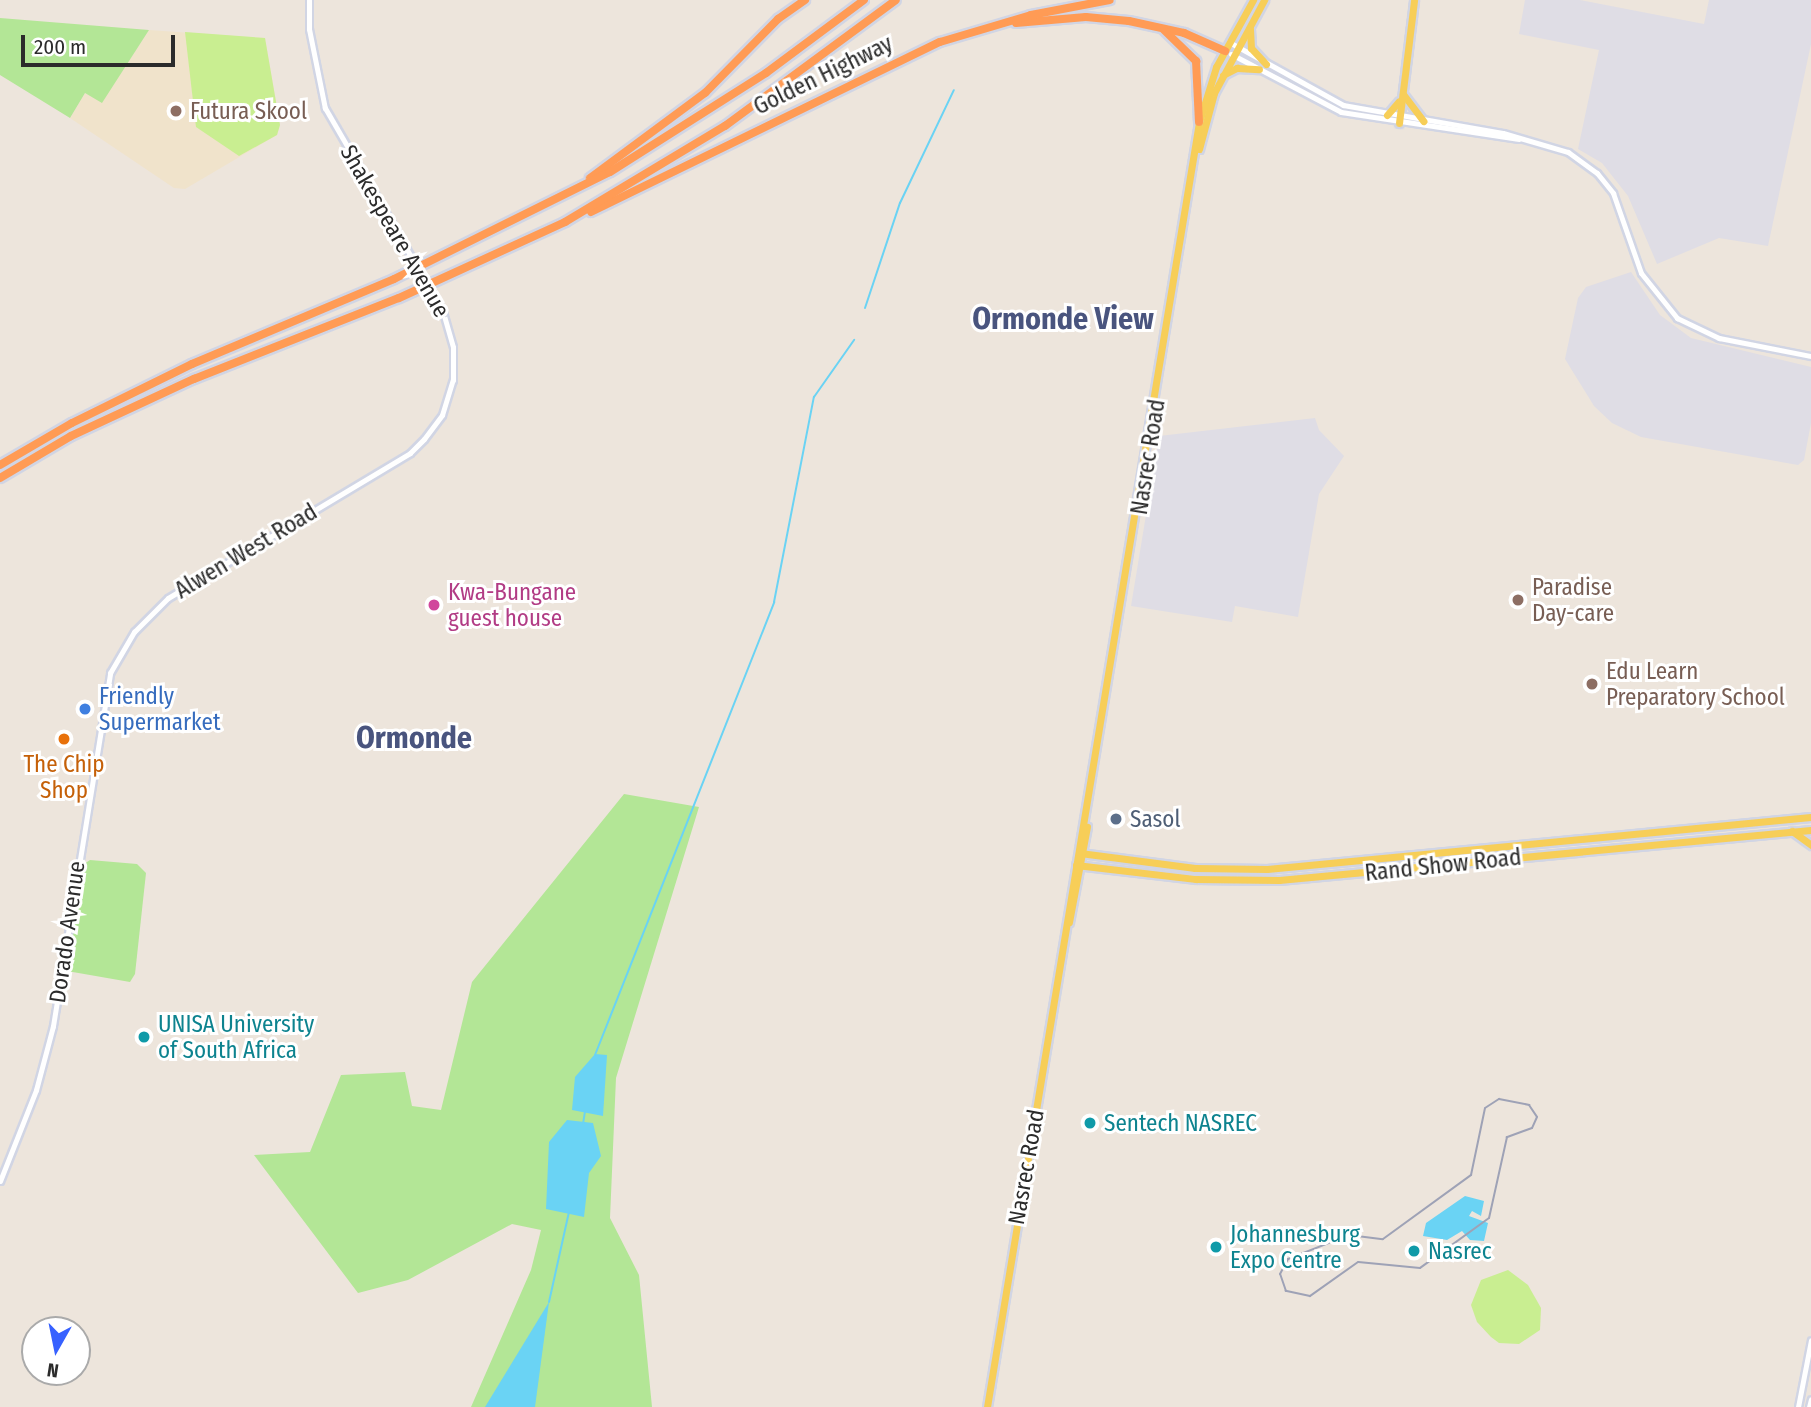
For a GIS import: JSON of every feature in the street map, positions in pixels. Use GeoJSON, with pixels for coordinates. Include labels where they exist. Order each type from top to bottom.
{"type":"FeatureCollection","features":[{"type":"Feature","properties":{"kind":"highway"},"geometry":{"type":"LineString","coordinates":[[559,200],[705,93],[778,19],[805,0]]}},
{"type":"Feature","properties":{"kind":"highway"},"geometry":{"type":"LineString","coordinates":[[0,464],[72,423],[192,364],[394,279],[559,200],[766,73],[863,0]]}},
{"type":"Feature","properties":{"kind":"highway"},"geometry":{"type":"LineString","coordinates":[[0,478],[71,436],[194,379],[399,298],[565,222],[725,125],[895,0]]}},
{"type":"Feature","properties":{"kind":"highway","name":"Golden Highway"},"geometry":{"type":"LineString","coordinates":[[565,222],[901,58],[978,29],[1110,0]]}},
{"type":"Feature","properties":{"kind":"highway"},"geometry":{"type":"LineString","coordinates":[[978,29],[1086,17],[1159,26],[1231,49]]}},
{"type":"Feature","properties":{"kind":"highway"},"geometry":{"type":"LineString","coordinates":[[1159,26],[1186,46],[1196,61],[1199,122]]}},
{"type":"Feature","properties":{"kind":"main road","name":"Nasrec Road"},"geometry":{"type":"LineString","coordinates":[[1080,853],[1199,122],[1252,0]]}},
{"type":"Feature","properties":{"kind":"main road","name":"Nasrec Road"},"geometry":{"type":"LineString","coordinates":[[987,1407],[1200,148],[1231,49],[1264,0]]}},
{"type":"Feature","properties":{"kind":"main road"},"geometry":{"type":"LineString","coordinates":[[1400,120],[1415,0]]}},
{"type":"Feature","properties":{"kind":"main road"},"geometry":{"type":"LineString","coordinates":[[1221,77],[1237,68],[1263,66],[1250,46],[1254,18]]}},
{"type":"Feature","properties":{"kind":"main road"},"geometry":{"type":"LineString","coordinates":[[1387,114],[1402,93]]}},
{"type":"Feature","properties":{"kind":"main road"},"geometry":{"type":"LineString","coordinates":[[1402,93],[1423,121]]}},
{"type":"Feature","properties":{"kind":"main road","name":"Rand Show Road"},"geometry":{"type":"LineString","coordinates":[[1080,853],[1195,868],[1268,870],[1811,817]]}},
{"type":"Feature","properties":{"kind":"main road","name":"Rand Show Road"},"geometry":{"type":"LineString","coordinates":[[1078,865],[1196,879],[1279,880],[1811,830]]}},
{"type":"Feature","properties":{"kind":"main road"},"geometry":{"type":"LineString","coordinates":[[1792,831],[1811,845]]}},
{"type":"Feature","properties":{"kind":"street","name":"Shakespeare Avenue"},"geometry":{"type":"LineString","coordinates":[[309,0],[309,29],[325,107],[443,313],[454,357],[451,392],[436,423],[410,453]]}},
{"type":"Feature","properties":{"kind":"street"},"geometry":{"type":"LineString","coordinates":[[1231,49],[1327,98],[1400,120],[1423,121],[1519,139],[1568,152],[1597,173],[1622,212],[1650,288],[1678,318],[1719,338],[1811,356]]}},
{"type":"Feature","properties":{"kind":"street"},"geometry":{"type":"LineString","coordinates":[[1263,66],[1332,109],[1519,139]]}},
{"type":"Feature","properties":{"kind":"street","name":"Alwen West Road"},"geometry":{"type":"LineString","coordinates":[[108,677],[134,632],[168,598],[410,453]]}},
{"type":"Feature","properties":{"kind":"street","name":"Dorado Avenue"},"geometry":{"type":"LineString","coordinates":[[0,1181],[36,1090],[53,1026],[108,677]]}},
{"type":"Feature","properties":{"kind":"street"},"geometry":{"type":"LineString","coordinates":[[1798,1407],[1811,1340]]}},
{"type":"Feature","properties":{"kind":"street"},"geometry":{"type":"LineString","coordinates":[[1809,1407],[1811,1399]]}},
{"type":"Feature","properties":{"kind":"shaded area"},"geometry":{"type":"Polygon","coordinates":[[[1525,0],[1580,0],[1704,24],[1709,0],[1811,0],[1811,44],[1768,246],[1719,238],[1657,264],[1628,196],[1602,163],[1578,149],[1599,50],[1519,34],[1525,0]]]}},
{"type":"Feature","properties":{"kind":"shaded area","name":"Futura Skool"},"geometry":{"type":"Polygon","coordinates":[[[149,30],[265,38],[280,125],[277,135],[185,189],[174,188],[70,118],[85,93],[102,102],[149,30]]]}},
{"type":"Feature","properties":{"kind":"shaded area"},"geometry":{"type":"Polygon","coordinates":[[[1631,272],[1660,315],[1691,338],[1811,367],[1811,423],[1804,460],[1798,465],[1641,437],[1612,423],[1594,406],[1565,359],[1578,298],[1586,287],[1631,272]]]}},
{"type":"Feature","properties":{"kind":"shaded area"},"geometry":{"type":"Polygon","coordinates":[[[1315,418],[1319,430],[1344,456],[1319,494],[1298,617],[1235,606],[1232,622],[1131,606],[1159,436],[1315,418]]]}},
{"type":"Feature","properties":{"kind":"green space"},"geometry":{"type":"Polygon","coordinates":[[[0,18],[149,30],[102,103],[85,93],[70,118],[0,75],[0,18]]]}},
{"type":"Feature","properties":{"kind":"green space"},"geometry":{"type":"Polygon","coordinates":[[[185,32],[265,38],[280,125],[277,135],[239,156],[196,127],[185,32]]]}},
{"type":"Feature","properties":{"kind":"green space"},"geometry":{"type":"Polygon","coordinates":[[[624,794],[699,807],[616,1078],[610,1218],[639,1275],[652,1407],[471,1407],[531,1270],[541,1230],[512,1224],[408,1280],[358,1293],[254,1155],[310,1152],[341,1075],[405,1072],[412,1106],[441,1110],[472,982],[624,794]]]}},
{"type":"Feature","properties":{"kind":"green space"},"geometry":{"type":"Polygon","coordinates":[[[90,860],[137,864],[146,873],[135,974],[130,982],[67,971],[81,866],[90,860]]]}},
{"type":"Feature","properties":{"kind":"green space"},"geometry":{"type":"Polygon","coordinates":[[[1508,1270],[1528,1285],[1541,1308],[1540,1330],[1519,1344],[1499,1343],[1491,1337],[1477,1322],[1471,1305],[1481,1280],[1508,1270]]]}},
{"type":"Feature","properties":{"kind":"water"},"geometry":{"type":"Polygon","coordinates":[[[595,1054],[607,1055],[603,1116],[572,1110],[575,1077],[595,1054]]]}},
{"type":"Feature","properties":{"kind":"water"},"geometry":{"type":"Polygon","coordinates":[[[567,1120],[593,1123],[601,1156],[589,1173],[584,1217],[546,1209],[549,1142],[567,1120]]]}},
{"type":"Feature","properties":{"kind":"water"},"geometry":{"type":"Polygon","coordinates":[[[1465,1196],[1484,1201],[1481,1216],[1472,1211],[1469,1216],[1488,1223],[1484,1241],[1470,1240],[1462,1231],[1447,1240],[1423,1236],[1426,1223],[1465,1196]]]}},
{"type":"Feature","properties":{"kind":"water"},"geometry":{"type":"Polygon","coordinates":[[[549,1302],[535,1407],[485,1407],[549,1302]]]}},
{"type":"Feature","properties":{"kind":"waterway"},"geometry":{"type":"LineString","coordinates":[[865,308],[900,203],[954,90]]}},
{"type":"Feature","properties":{"kind":"waterway"},"geometry":{"type":"LineString","coordinates":[[595,1055],[774,602],[814,397],[854,340]]}},
{"type":"Feature","properties":{"kind":"waterway"},"geometry":{"type":"LineString","coordinates":[[583,1124],[585,1112]]}},
{"type":"Feature","properties":{"kind":"waterway"},"geometry":{"type":"LineString","coordinates":[[549,1302],[569,1212]]}},
{"type":"Feature","properties":{"kind":"railway"},"geometry":{"type":"LineString","coordinates":[[1499,1099],[1529,1105],[1537,1117],[1532,1128],[1507,1137],[1489,1218],[1420,1268],[1358,1262],[1310,1296],[1286,1291],[1280,1274],[1288,1259],[1349,1235],[1383,1239],[1471,1175],[1485,1108],[1499,1099]]}},
{"type":"Feature","properties":{"kind":"place","name":"Futura Skool"},"geometry":{"type":"Point","coordinates":[176,111]}},
{"type":"Feature","properties":{"kind":"place","name":"Paradise Day-care"},"geometry":{"type":"Point","coordinates":[1518,600]}},
{"type":"Feature","properties":{"kind":"place","name":"Kwa-Bungane guest house"},"geometry":{"type":"Point","coordinates":[434,605]}},
{"type":"Feature","properties":{"kind":"place","name":"Edu Learn Preparatory School"},"geometry":{"type":"Point","coordinates":[1592,684]}},
{"type":"Feature","properties":{"kind":"place","name":"Friendly Supermarket"},"geometry":{"type":"Point","coordinates":[85,709]}},
{"type":"Feature","properties":{"kind":"place","name":"The Chip Shop"},"geometry":{"type":"Point","coordinates":[64,739]}},
{"type":"Feature","properties":{"kind":"place","name":"Sasol"},"geometry":{"type":"Point","coordinates":[1116,819]}},
{"type":"Feature","properties":{"kind":"place","name":"UNISA University of South Africa"},"geometry":{"type":"Point","coordinates":[144,1037]}},
{"type":"Feature","properties":{"kind":"place","name":"Sentech NASREC"},"geometry":{"type":"Point","coordinates":[1090,1123]}},
{"type":"Feature","properties":{"kind":"place","name":"Johannesburg Expo Centre"},"geometry":{"type":"Point","coordinates":[1216,1247]}},
{"type":"Feature","properties":{"kind":"place","name":"Nasrec"},"geometry":{"type":"Point","coordinates":[1414,1251]}},
{"type":"Feature","properties":{"kind":"district","name":"Ormonde View"},"geometry":{"type":"Point","coordinates":[1063,319]}},
{"type":"Feature","properties":{"kind":"district","name":"Ormonde"},"geometry":{"type":"Point","coordinates":[414,738]}}]}
